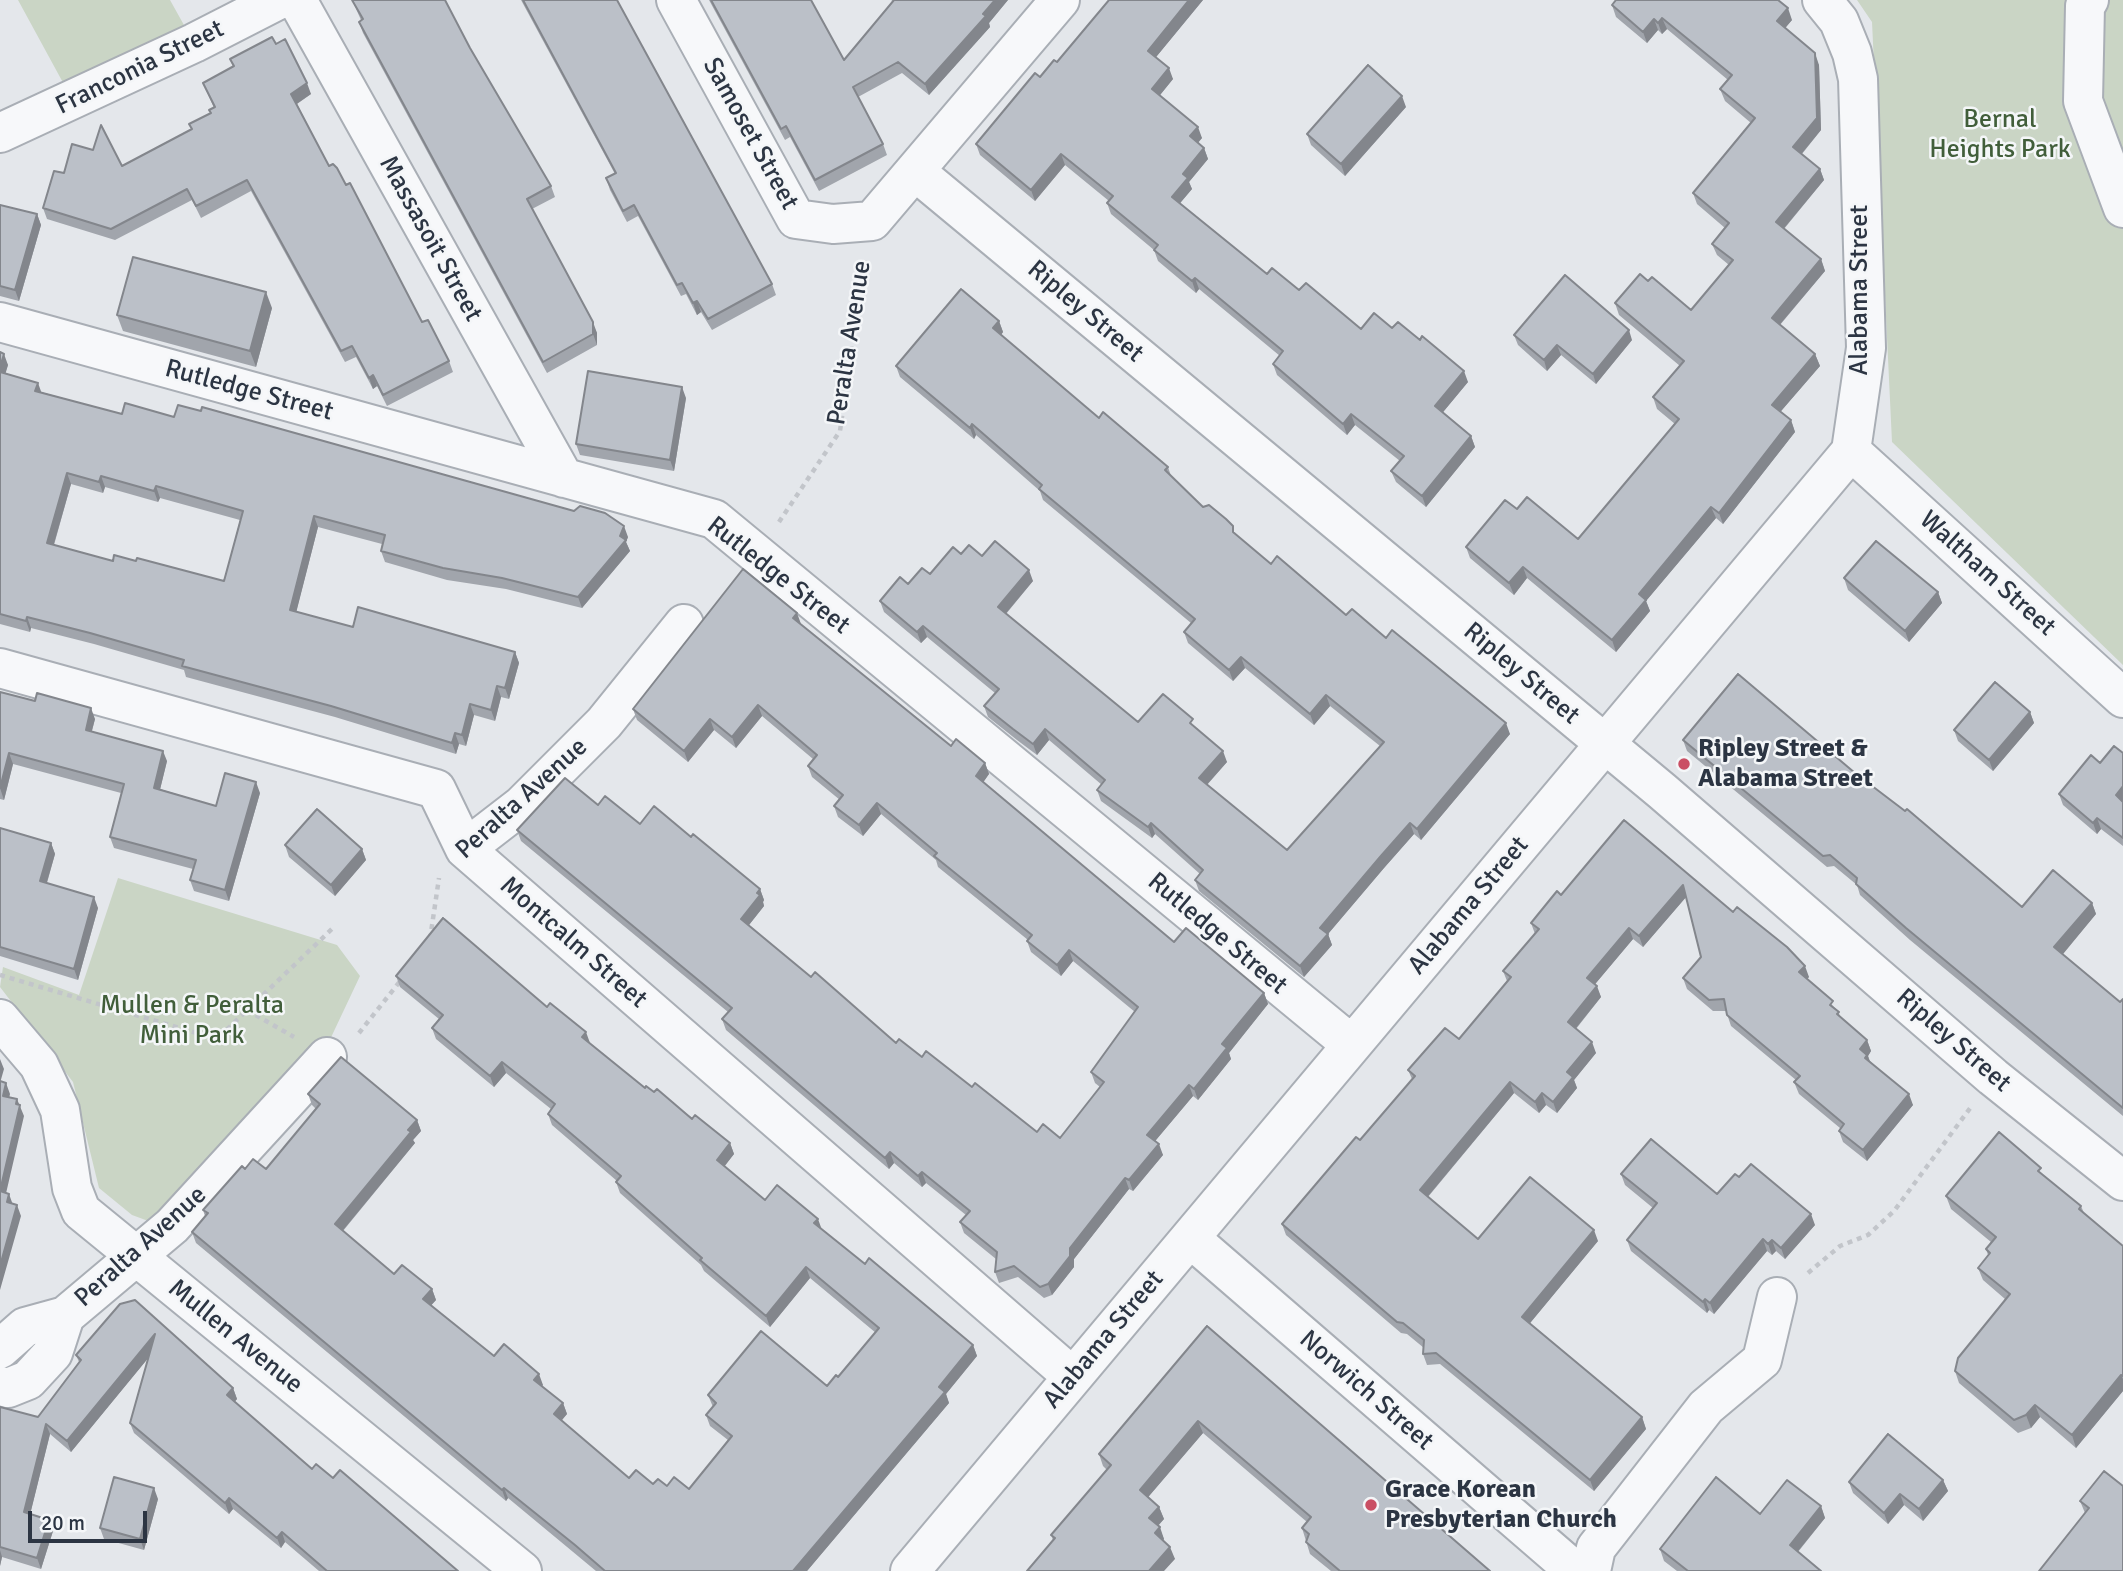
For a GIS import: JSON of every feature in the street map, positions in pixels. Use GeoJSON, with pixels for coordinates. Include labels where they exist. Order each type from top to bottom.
{"type":"FeatureCollection","features":[{"type":"Feature","properties":{"kind":"street","name":"Franconia Street"},"geometry":{"type":"LineString","coordinates":[[0,134],[194,43],[278,0]]}},
{"type":"Feature","properties":{"kind":"street","name":"Massasoit Street"},"geometry":{"type":"LineString","coordinates":[[297,0],[564,478]]}},
{"type":"Feature","properties":{"kind":"street","name":"Samoset Street"},"geometry":{"type":"LineString","coordinates":[[676,0],[796,219],[833,223],[869,221]]}},
{"type":"Feature","properties":{"kind":"street"},"geometry":{"type":"LineString","coordinates":[[869,221],[916,172],[1060,0]]}},
{"type":"Feature","properties":{"kind":"street","name":"Alabama Street"},"geometry":{"type":"LineString","coordinates":[[910,1571],[1851,451],[1866,348],[1858,79],[1852,53],[1839,21],[1822,0]]}},
{"type":"Feature","properties":{"kind":"street"},"geometry":{"type":"LineString","coordinates":[[2082,2],[2083,101],[2123,208]]}},
{"type":"Feature","properties":{"kind":"street","name":"Ripley Street"},"geometry":{"type":"LineString","coordinates":[[916,172],[1744,859],[1993,1077],[2123,1181]]}},
{"type":"Feature","properties":{"kind":"street","name":"Rutledge Street"},"geometry":{"type":"LineString","coordinates":[[0,322],[713,519],[1352,1045]]}},
{"type":"Feature","properties":{"kind":"street","name":"Waltham Street"},"geometry":{"type":"LineString","coordinates":[[1851,451],[2123,698]]}},
{"type":"Feature","properties":{"kind":"street","name":"Peralta Avenue"},"geometry":{"type":"LineString","coordinates":[[465,849],[522,805],[604,723],[684,624]]}},
{"type":"Feature","properties":{"kind":"street","name":"Montcalm Street"},"geometry":{"type":"LineString","coordinates":[[0,668],[436,789],[465,849],[1073,1377]]}},
{"type":"Feature","properties":{"kind":"street","name":"Mullen Avenue"},"geometry":{"type":"LineString","coordinates":[[0,1019],[39,1065],[60,1110],[72,1188],[81,1211],[522,1571]]}},
{"type":"Feature","properties":{"kind":"street","name":"Peralta Avenue"},"geometry":{"type":"LineString","coordinates":[[0,1349],[25,1327],[65,1316],[172,1226],[311,1047]]}},
{"type":"Feature","properties":{"kind":"street","name":"Norwich Street"},"geometry":{"type":"LineString","coordinates":[[1190,1238],[1575,1571]]}},
{"type":"Feature","properties":{"kind":"street"},"geometry":{"type":"LineString","coordinates":[[1591,1571],[1595,1548],[1706,1407],[1762,1360],[1777,1297]]}},
{"type":"Feature","properties":{"kind":"street","name":"Peralta Avenue"},"geometry":{"type":"LineString","coordinates":[[0,1386],[8,1388],[29,1380],[53,1353],[65,1316]]}},
{"type":"Feature","properties":{"kind":"path","name":"Peralta Avenue"},"geometry":{"type":"LineString","coordinates":[[757,554],[839,431],[869,221]]}},
{"type":"Feature","properties":{"kind":"path","name":"Peralta Avenue"},"geometry":{"type":"LineString","coordinates":[[427,948],[440,874],[465,849]]}},
{"type":"Feature","properties":{"kind":"path"},"geometry":{"type":"LineString","coordinates":[[0,975],[217,1039],[333,928]]}},
{"type":"Feature","properties":{"kind":"path"},"geometry":{"type":"LineString","coordinates":[[247,1010],[336,1062],[402,979]]}},
{"type":"Feature","properties":{"kind":"path"},"geometry":{"type":"LineString","coordinates":[[1777,1297],[1840,1246],[1868,1235],[1894,1211],[1993,1077]]}},
{"type":"Feature","properties":{"kind":"green space"},"geometry":{"type":"Polygon","coordinates":[[[18,0],[170,0],[194,43],[73,101],[18,0]]]}},
{"type":"Feature","properties":{"kind":"green space","name":"Bernal Heights Park"},"geometry":{"type":"Polygon","coordinates":[[[1857,0],[2123,0],[2123,665],[1892,442],[1872,22],[1857,0]]]}},
{"type":"Feature","properties":{"kind":"green space","name":"Mullen & Peralta Mini Park"},"geometry":{"type":"Polygon","coordinates":[[[118,878],[337,945],[360,976],[326,1048],[151,1222],[132,1215],[99,1188],[73,1082],[0,987],[3,967],[79,995],[118,878]]]}},
{"type":"Feature","properties":{"kind":"building"},"geometry":{"type":"Polygon","coordinates":[[[352,0],[445,0],[551,186],[527,199],[593,322],[593,334],[543,362],[359,22],[363,19],[352,0]]]}},
{"type":"Feature","properties":{"kind":"building"},"geometry":{"type":"Polygon","coordinates":[[[523,0],[617,0],[772,284],[708,319],[697,301],[693,303],[682,283],[677,285],[634,205],[623,211],[606,178],[616,173],[523,0]]]}},
{"type":"Feature","properties":{"kind":"building"},"geometry":{"type":"Polygon","coordinates":[[[711,0],[811,0],[844,60],[894,0],[995,0],[983,14],[986,16],[925,84],[898,62],[853,87],[883,144],[815,180],[786,126],[781,129],[711,0]]]}},
{"type":"Feature","properties":{"kind":"building"},"geometry":{"type":"Polygon","coordinates":[[[1109,0],[1189,0],[1148,51],[1169,68],[1152,89],[1198,127],[1190,136],[1204,148],[1183,174],[1188,178],[1172,197],[1267,274],[1272,268],[1299,290],[1306,283],[1361,329],[1374,313],[1392,328],[1398,322],[1420,340],[1422,336],[1464,371],[1435,406],[1471,436],[1422,496],[1391,471],[1404,456],[1351,414],[1343,424],[1273,364],[1283,351],[1195,278],[1192,281],[1154,250],[1158,245],[1107,203],[1113,196],[1061,154],[1031,190],[976,144],[1035,73],[1040,77],[1054,60],[1057,62],[1109,0]]]}},
{"type":"Feature","properties":{"kind":"building"},"geometry":{"type":"Polygon","coordinates":[[[1616,0],[1778,0],[1788,8],[1777,21],[1815,53],[1817,118],[1793,147],[1820,169],[1776,222],[1821,259],[1772,318],[1815,354],[1772,405],[1791,420],[1719,513],[1711,507],[1639,594],[1646,600],[1612,640],[1523,567],[1509,583],[1466,547],[1505,500],[1517,509],[1527,497],[1578,539],[1679,419],[1653,397],[1684,361],[1615,303],[1640,274],[1648,281],[1652,277],[1691,310],[1733,260],[1712,244],[1729,223],[1693,193],[1755,118],[1720,89],[1732,75],[1662,18],[1658,23],[1654,19],[1643,32],[1612,5],[1616,0]]]}},
{"type":"Feature","properties":{"kind":"building"},"geometry":{"type":"Polygon","coordinates":[[[272,37],[276,44],[285,39],[307,83],[291,94],[329,166],[333,164],[337,168],[346,185],[350,183],[422,322],[428,320],[449,361],[383,395],[373,375],[369,378],[352,346],[341,351],[247,180],[196,206],[187,189],[111,229],[43,208],[54,171],[64,173],[72,144],[93,150],[101,125],[122,166],[192,129],[189,124],[211,113],[209,110],[215,107],[203,83],[234,66],[230,59],[272,37]]]}},
{"type":"Feature","properties":{"kind":"building"},"geometry":{"type":"Polygon","coordinates":[[[1368,65],[1402,96],[1341,164],[1307,134],[1368,65]]]}},
{"type":"Feature","properties":{"kind":"building"},"geometry":{"type":"Polygon","coordinates":[[[0,205],[37,214],[15,290],[0,286],[0,205]]]}},
{"type":"Feature","properties":{"kind":"building"},"geometry":{"type":"Polygon","coordinates":[[[133,257],[266,292],[250,351],[117,315],[133,257]]]}},
{"type":"Feature","properties":{"kind":"building"},"geometry":{"type":"Polygon","coordinates":[[[1565,275],[1629,330],[1593,374],[1557,345],[1544,360],[1514,335],[1565,275]]]}},
{"type":"Feature","properties":{"kind":"building"},"geometry":{"type":"Polygon","coordinates":[[[961,289],[999,321],[993,328],[1099,418],[1103,412],[1168,467],[1165,470],[1203,507],[1209,505],[1226,519],[1233,526],[1233,532],[1271,564],[1277,556],[1346,615],[1352,609],[1386,638],[1392,630],[1506,723],[1417,829],[1410,823],[1380,857],[1320,928],[1328,934],[1300,966],[1195,880],[1203,870],[1151,823],[1148,827],[1097,790],[1105,780],[1045,729],[1033,744],[984,706],[999,689],[923,626],[917,632],[880,601],[900,577],[908,584],[922,568],[930,574],[953,547],[961,554],[969,545],[982,556],[995,541],[1029,570],[998,607],[1138,722],[1163,694],[1193,719],[1190,723],[1223,751],[1199,778],[1287,850],[1384,742],[1326,695],[1310,714],[1241,657],[1229,670],[1184,632],[1195,619],[1039,489],[1042,485],[972,424],[970,428],[896,366],[961,289]]]}},
{"type":"Feature","properties":{"kind":"building"},"geometry":{"type":"Polygon","coordinates":[[[588,371],[682,387],[670,460],[576,444],[588,371]]]}},
{"type":"Feature","properties":{"kind":"building"},"geometry":{"type":"Polygon","coordinates":[[[0,372],[38,383],[35,391],[122,414],[125,403],[174,417],[178,405],[201,411],[202,407],[574,511],[580,506],[605,513],[624,526],[620,536],[626,540],[578,597],[502,578],[443,568],[381,551],[385,535],[314,516],[290,610],[353,627],[358,607],[515,652],[505,688],[497,686],[491,710],[470,704],[462,735],[455,733],[452,743],[331,706],[182,666],[184,660],[90,633],[27,617],[26,621],[0,614],[0,372]],[[67,473],[47,543],[113,561],[114,555],[136,561],[137,558],[224,581],[243,511],[156,486],[154,491],[101,476],[99,482],[67,473]]]}},
{"type":"Feature","properties":{"kind":"building"},"geometry":{"type":"Polygon","coordinates":[[[1876,541],[1938,592],[1905,631],[1844,578],[1876,541]]]}},
{"type":"Feature","properties":{"kind":"building"},"geometry":{"type":"Polygon","coordinates":[[[743,569],[797,613],[793,618],[951,746],[956,739],[985,763],[976,776],[1174,942],[1186,928],[1264,993],[1222,1044],[1227,1048],[1194,1089],[1189,1085],[1147,1135],[1159,1144],[1129,1180],[1125,1178],[1070,1248],[1070,1256],[1048,1284],[1040,1287],[1014,1266],[995,1272],[997,1252],[960,1222],[970,1211],[922,1172],[918,1176],[890,1152],[885,1158],[722,1019],[732,1008],[517,830],[565,778],[598,805],[605,796],[640,824],[654,806],[760,889],[757,893],[760,895],[741,919],[811,977],[815,972],[896,1043],[899,1039],[922,1057],[926,1051],[972,1087],[975,1083],[1037,1132],[1043,1124],[1060,1138],[1104,1082],[1091,1072],[1138,1007],[1069,950],[1057,965],[1027,941],[1032,935],[934,856],[937,853],[877,803],[859,825],[834,806],[843,795],[808,766],[817,755],[758,705],[732,737],[710,719],[684,751],[633,709],[743,569]]]}},
{"type":"Feature","properties":{"kind":"building"},"geometry":{"type":"Polygon","coordinates":[[[1738,674],[1855,773],[1905,811],[1907,809],[2022,907],[2053,870],[2092,903],[2054,947],[2120,1002],[2123,999],[2123,1108],[1906,928],[1856,884],[1857,878],[1830,855],[1823,856],[1683,740],[1738,674]]]}},
{"type":"Feature","properties":{"kind":"building"},"geometry":{"type":"Polygon","coordinates":[[[1995,682],[2030,712],[1989,760],[1954,730],[1995,682]]]}},
{"type":"Feature","properties":{"kind":"building"},"geometry":{"type":"Polygon","coordinates":[[[0,692],[35,701],[37,693],[91,708],[86,730],[163,751],[154,788],[216,806],[225,773],[256,782],[225,890],[190,880],[196,860],[110,837],[124,784],[9,753],[0,788],[0,692]]]}},
{"type":"Feature","properties":{"kind":"building"},"geometry":{"type":"Polygon","coordinates":[[[2114,746],[2123,753],[2123,786],[2116,795],[2123,802],[2123,838],[2097,818],[2093,823],[2059,794],[2091,755],[2100,763],[2114,746]]]}},
{"type":"Feature","properties":{"kind":"building"},"geometry":{"type":"Polygon","coordinates":[[[317,809],[362,849],[331,885],[285,845],[317,809]]]}},
{"type":"Feature","properties":{"kind":"building"},"geometry":{"type":"Polygon","coordinates":[[[1624,820],[1733,912],[1737,907],[1787,947],[1805,966],[1799,972],[1833,1001],[1830,1005],[1839,1012],[1837,1014],[1867,1040],[1860,1049],[1867,1055],[1865,1058],[1909,1094],[1863,1150],[1839,1131],[1844,1124],[1794,1082],[1800,1076],[1727,1015],[1724,999],[1709,1000],[1683,978],[1701,957],[1683,885],[1639,936],[1629,928],[1587,978],[1597,986],[1568,1022],[1592,1042],[1567,1072],[1573,1077],[1553,1102],[1542,1093],[1535,1102],[1510,1082],[1420,1190],[1478,1239],[1530,1177],[1594,1230],[1522,1317],[1642,1417],[1590,1480],[1436,1353],[1423,1354],[1424,1340],[1403,1323],[1397,1322],[1282,1224],[1356,1137],[1360,1140],[1415,1076],[1408,1070],[1445,1028],[1459,1039],[1511,977],[1503,971],[1539,929],[1531,923],[1557,891],[1561,895],[1624,820]]]}},
{"type":"Feature","properties":{"kind":"building"},"geometry":{"type":"Polygon","coordinates":[[[0,828],[51,843],[40,881],[94,897],[74,969],[0,947],[0,828]]]}},
{"type":"Feature","properties":{"kind":"building"},"geometry":{"type":"Polygon","coordinates":[[[443,918],[547,1007],[550,1003],[586,1032],[582,1037],[645,1088],[646,1086],[654,1092],[657,1089],[692,1119],[695,1115],[730,1143],[717,1160],[765,1200],[777,1185],[818,1219],[814,1223],[865,1264],[869,1258],[973,1345],[939,1387],[945,1392],[793,1571],[605,1571],[504,1488],[502,1490],[192,1232],[208,1213],[203,1210],[242,1166],[245,1169],[253,1159],[266,1169],[320,1104],[308,1094],[341,1057],[417,1120],[408,1130],[411,1132],[335,1224],[394,1274],[402,1265],[432,1289],[423,1299],[494,1356],[504,1344],[539,1374],[534,1380],[563,1403],[554,1414],[629,1478],[636,1470],[653,1484],[658,1479],[667,1486],[674,1477],[689,1489],[732,1436],[706,1415],[716,1403],[708,1395],[761,1331],[827,1386],[836,1375],[838,1377],[879,1328],[806,1267],[766,1316],[700,1260],[702,1258],[616,1182],[621,1176],[548,1114],[555,1104],[502,1062],[490,1076],[432,1028],[443,1015],[396,976],[443,918]]]}},
{"type":"Feature","properties":{"kind":"building"},"geometry":{"type":"Polygon","coordinates":[[[0,1081],[6,1083],[3,1096],[17,1099],[16,1104],[20,1105],[0,1191],[0,1081]]]}},
{"type":"Feature","properties":{"kind":"building"},"geometry":{"type":"Polygon","coordinates":[[[1999,1132],[2041,1168],[2038,1171],[2081,1206],[2079,1209],[2123,1246],[2123,1376],[2121,1375],[2072,1435],[2035,1405],[2026,1415],[2014,1420],[1955,1371],[1958,1358],[2010,1294],[1978,1268],[1990,1253],[1986,1249],[1996,1237],[1946,1196],[1999,1132]]]}},
{"type":"Feature","properties":{"kind":"building"},"geometry":{"type":"Polygon","coordinates":[[[1651,1139],[1717,1194],[1735,1174],[1739,1177],[1751,1164],[1811,1214],[1781,1248],[1772,1240],[1768,1244],[1763,1239],[1710,1303],[1705,1299],[1703,1302],[1627,1240],[1657,1203],[1621,1174],[1651,1139]]]}},
{"type":"Feature","properties":{"kind":"building"},"geometry":{"type":"Polygon","coordinates":[[[0,1191],[9,1194],[7,1202],[17,1205],[0,1266],[0,1191]]]}},
{"type":"Feature","properties":{"kind":"building"},"geometry":{"type":"Polygon","coordinates":[[[135,1300],[233,1388],[227,1395],[312,1469],[316,1464],[333,1478],[340,1470],[458,1571],[327,1571],[282,1532],[277,1538],[229,1498],[225,1503],[130,1423],[155,1334],[67,1441],[46,1424],[24,1512],[49,1520],[37,1558],[0,1547],[0,1407],[38,1417],[81,1360],[76,1355],[120,1304],[135,1300]]]}},
{"type":"Feature","properties":{"kind":"building"},"geometry":{"type":"Polygon","coordinates":[[[1207,1326],[1490,1571],[1340,1571],[1306,1542],[1309,1534],[1302,1528],[1311,1517],[1198,1421],[1140,1490],[1159,1507],[1149,1518],[1160,1527],[1155,1533],[1170,1547],[1149,1571],[1027,1571],[1055,1538],[1051,1535],[1111,1465],[1099,1454],[1207,1326]]]}},
{"type":"Feature","properties":{"kind":"building"},"geometry":{"type":"Polygon","coordinates":[[[1888,1434],[1943,1480],[1919,1509],[1900,1494],[1884,1513],[1849,1482],[1888,1434]]]}},
{"type":"Feature","properties":{"kind":"building"},"geometry":{"type":"Polygon","coordinates":[[[2104,1471],[2123,1486],[2123,1571],[2039,1571],[2089,1508],[2080,1501],[2104,1471]]]}},
{"type":"Feature","properties":{"kind":"building"},"geometry":{"type":"Polygon","coordinates":[[[114,1477],[154,1488],[140,1539],[100,1528],[114,1477]]]}},
{"type":"Feature","properties":{"kind":"building"},"geometry":{"type":"Polygon","coordinates":[[[1716,1477],[1760,1514],[1787,1480],[1821,1506],[1790,1545],[1821,1571],[1688,1571],[1660,1549],[1716,1477]]]}},
{"type":"Feature","properties":{"kind":"place","name":"Ripley Street & Alabama Street"},"geometry":{"type":"Point","coordinates":[1684,764]}},
{"type":"Feature","properties":{"kind":"place","name":"Grace Korean Presbyterian Church"},"geometry":{"type":"Point","coordinates":[1371,1505]}}]}
